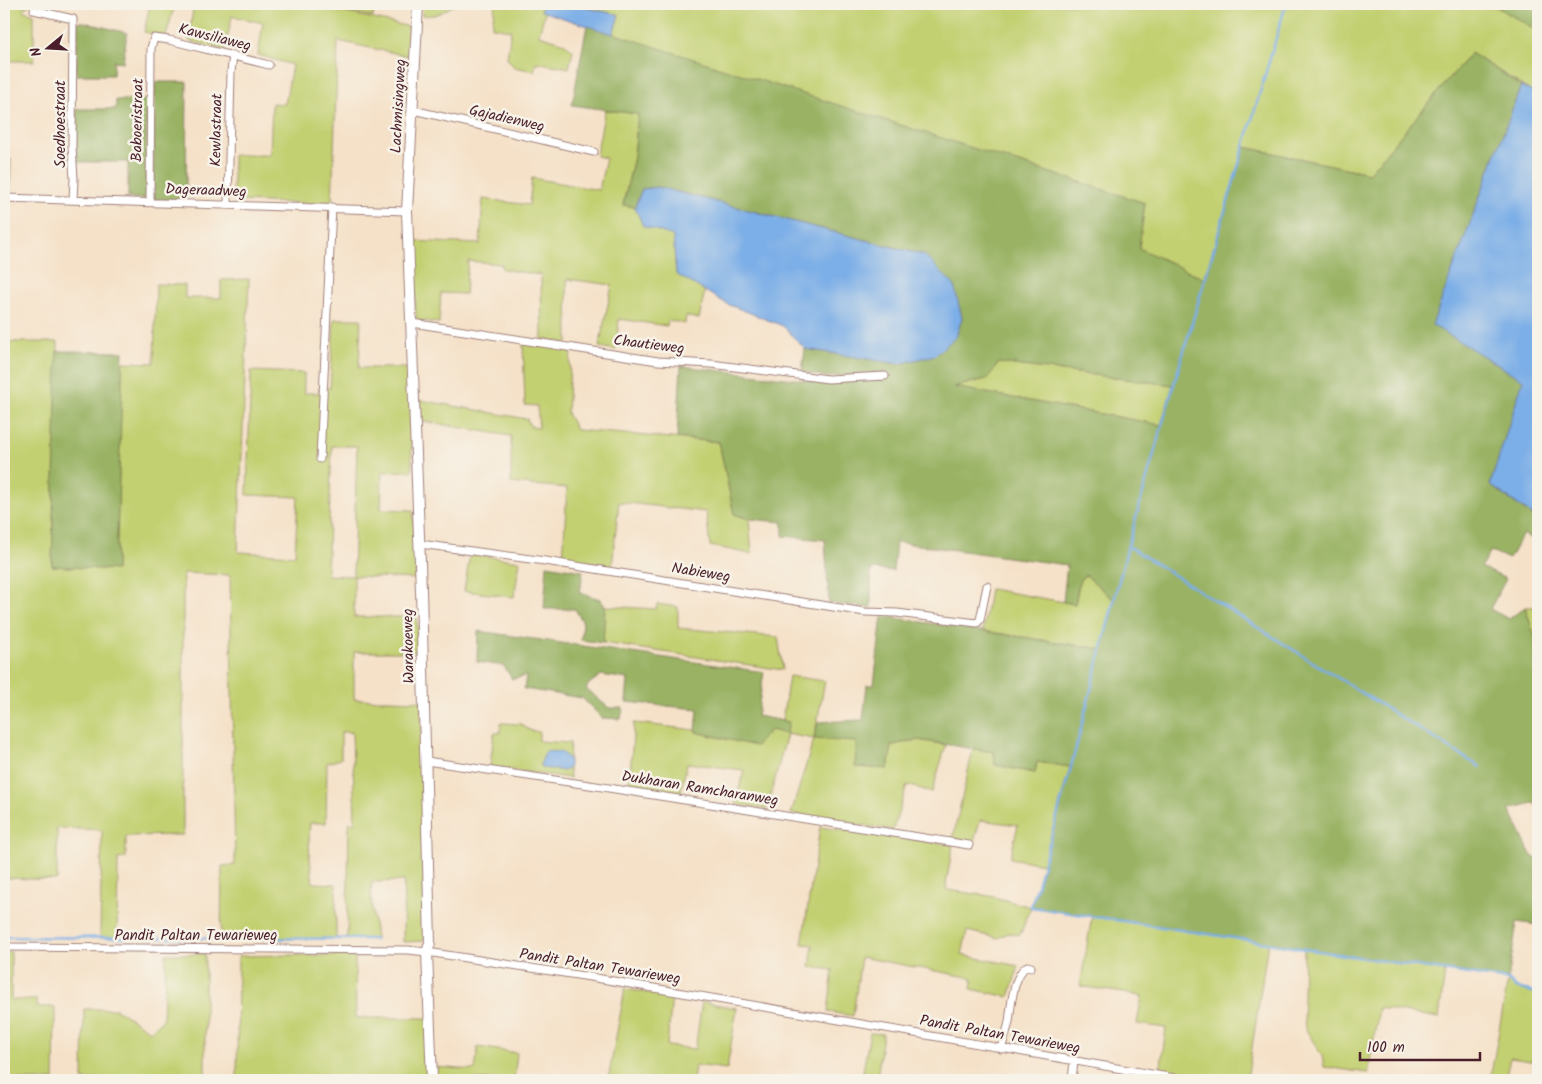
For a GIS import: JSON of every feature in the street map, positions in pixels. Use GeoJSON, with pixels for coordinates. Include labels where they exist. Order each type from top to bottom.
{"type":"FeatureCollection","features":[{"type":"Feature","properties":{"kind":"street","name":"Lachmisingweg"},"geometry":{"type":"LineString","coordinates":[[407,211],[414,110],[418,4]]}},
{"type":"Feature","properties":{"kind":"street","name":"Soedhoestraat"},"geometry":{"type":"LineString","coordinates":[[34,10],[73,18],[73,200]]}},
{"type":"Feature","properties":{"kind":"street","name":"Kawsiliaweg"},"geometry":{"type":"LineString","coordinates":[[154,38],[233,55],[269,65]]}},
{"type":"Feature","properties":{"kind":"street","name":"Baboeristraat"},"geometry":{"type":"LineString","coordinates":[[150,202],[151,48],[154,38]]}},
{"type":"Feature","properties":{"kind":"street","name":"Kewlastraat"},"geometry":{"type":"LineString","coordinates":[[228,204],[230,72],[233,55]]}},
{"type":"Feature","properties":{"kind":"street","name":"Gajadienweg"},"geometry":{"type":"LineString","coordinates":[[414,110],[594,152]]}},
{"type":"Feature","properties":{"kind":"street","name":"Dageraadweg"},"geometry":{"type":"LineString","coordinates":[[4,198],[332,207],[407,211]]}},
{"type":"Feature","properties":{"kind":"street"},"geometry":{"type":"LineString","coordinates":[[320,459],[332,207]]}},
{"type":"Feature","properties":{"kind":"street","name":"Warakoeweg"},"geometry":{"type":"LineString","coordinates":[[407,211],[420,544],[430,943],[427,952],[432,1080]]}},
{"type":"Feature","properties":{"kind":"street","name":"Chautieweg"},"geometry":{"type":"LineString","coordinates":[[412,323],[658,361],[728,366],[828,379],[885,376]]}},
{"type":"Feature","properties":{"kind":"street","name":"Nabieweg"},"geometry":{"type":"LineString","coordinates":[[420,544],[545,561],[864,612],[897,613],[979,622],[987,586]]}},
{"type":"Feature","properties":{"kind":"street","name":"Dukharan Ramcharanweg"},"geometry":{"type":"LineString","coordinates":[[426,761],[614,788],[969,845]]}},
{"type":"Feature","properties":{"kind":"street","name":"Pandit Paltan Tewarieweg"},"geometry":{"type":"LineString","coordinates":[[4,947],[389,950],[427,952],[1186,1080]]}},
{"type":"Feature","properties":{"kind":"street"},"geometry":{"type":"LineString","coordinates":[[1001,1049],[1018,979],[1023,969],[1027,966],[1031,967]]}},
{"type":"Feature","properties":{"kind":"street"},"geometry":{"type":"LineString","coordinates":[[1072,1080],[1074,1061]]}},
{"type":"Feature","properties":{"kind":"green space"},"geometry":{"type":"Polygon","coordinates":[[[4,4],[33,4],[25,7],[24,11],[34,14],[34,61],[4,61],[4,4]]]}},
{"type":"Feature","properties":{"kind":"green space"},"geometry":{"type":"Polygon","coordinates":[[[150,4],[175,4],[166,36],[144,32],[150,4]]]}},
{"type":"Feature","properties":{"kind":"green space"},"geometry":{"type":"Polygon","coordinates":[[[180,4],[307,4],[410,27],[408,56],[338,41],[332,204],[233,201],[233,155],[270,155],[272,103],[285,104],[292,65],[258,55],[263,23],[232,16],[225,50],[189,41],[193,8],[180,4]]]}},
{"type":"Feature","properties":{"kind":"green space"},"geometry":{"type":"Polygon","coordinates":[[[312,4],[375,4],[373,17],[312,4]]]}},
{"type":"Feature","properties":{"kind":"green space"},"geometry":{"type":"Polygon","coordinates":[[[423,4],[458,4],[428,16],[422,15],[423,4]]]}},
{"type":"Feature","properties":{"kind":"green space"},"geometry":{"type":"Polygon","coordinates":[[[495,4],[542,4],[541,11],[545,12],[539,35],[562,42],[573,50],[569,68],[536,62],[534,71],[514,67],[507,58],[511,30],[492,27],[495,4]]]}},
{"type":"Feature","properties":{"kind":"green space"},"geometry":{"type":"Polygon","coordinates":[[[585,4],[1492,4],[1538,31],[1538,96],[1471,53],[1369,173],[1244,147],[1205,279],[1138,248],[1145,203],[613,34],[619,15],[588,8],[585,4]]]}},
{"type":"Feature","properties":{"kind":"green space"},"geometry":{"type":"Polygon","coordinates":[[[1492,4],[1538,4],[1538,31],[1492,4]]]}},
{"type":"Feature","properties":{"kind":"green space"},"geometry":{"type":"Polygon","coordinates":[[[78,22],[127,33],[123,62],[114,61],[113,75],[76,75],[78,22]]]}},
{"type":"Feature","properties":{"kind":"green space"},"geometry":{"type":"Polygon","coordinates":[[[587,25],[1145,203],[1139,248],[1204,279],[1244,147],[1369,173],[1471,53],[1521,86],[1433,324],[1524,380],[1490,485],[1538,520],[1538,542],[1523,534],[1509,559],[1491,551],[1481,567],[1506,579],[1490,609],[1509,619],[1525,607],[1538,646],[1538,806],[1533,803],[1509,809],[1531,855],[1538,860],[1538,925],[1517,922],[1508,980],[1031,907],[1070,767],[1037,762],[1035,773],[995,765],[994,752],[918,740],[892,745],[888,769],[855,767],[856,742],[814,739],[818,722],[863,720],[867,685],[874,685],[882,616],[1102,649],[1114,600],[1086,575],[1080,579],[1075,604],[1063,602],[1067,565],[896,542],[893,571],[871,569],[871,608],[829,603],[825,540],[783,536],[783,522],[749,519],[734,514],[719,442],[677,438],[681,366],[828,383],[887,378],[886,372],[827,377],[802,372],[805,349],[899,364],[924,255],[658,187],[642,189],[635,207],[623,205],[634,157],[638,114],[572,105],[587,25]],[[999,363],[987,379],[954,387],[1161,425],[1173,385],[999,363]]]}},
{"type":"Feature","properties":{"kind":"green space"},"geometry":{"type":"Polygon","coordinates":[[[155,82],[187,82],[186,199],[153,200],[155,82]]]}},
{"type":"Feature","properties":{"kind":"green space"},"geometry":{"type":"Polygon","coordinates":[[[116,100],[147,100],[146,199],[128,198],[128,162],[76,162],[76,109],[116,109],[116,100]]]}},
{"type":"Feature","properties":{"kind":"green space"},"geometry":{"type":"Polygon","coordinates":[[[605,110],[638,114],[634,157],[623,205],[635,207],[643,226],[673,235],[676,274],[705,290],[699,319],[686,316],[685,324],[668,320],[667,326],[619,319],[616,350],[599,347],[612,285],[567,279],[568,343],[542,339],[541,275],[502,269],[501,264],[468,261],[465,294],[441,293],[439,323],[416,320],[413,241],[480,244],[483,199],[529,205],[532,178],[599,190],[606,158],[596,156],[605,110]]]}},
{"type":"Feature","properties":{"kind":"green space"},"geometry":{"type":"Polygon","coordinates":[[[4,159],[11,159],[10,195],[4,195],[4,159]]]}},
{"type":"Feature","properties":{"kind":"green space"},"geometry":{"type":"Polygon","coordinates":[[[249,279],[238,552],[295,555],[298,497],[247,495],[251,371],[304,373],[304,393],[319,393],[319,388],[330,388],[334,319],[361,319],[359,368],[410,368],[412,471],[382,472],[381,509],[413,510],[416,579],[354,576],[354,617],[417,617],[418,652],[354,652],[354,699],[421,701],[426,936],[423,941],[403,942],[404,881],[372,882],[371,897],[376,939],[347,939],[349,823],[355,822],[352,732],[341,732],[341,759],[327,763],[326,823],[310,823],[309,838],[313,883],[336,884],[336,939],[221,939],[222,866],[235,865],[230,575],[183,573],[183,835],[126,836],[126,858],[118,859],[117,937],[100,937],[102,830],[57,828],[57,880],[4,878],[4,342],[58,342],[52,566],[116,569],[122,362],[154,363],[156,284],[185,285],[185,298],[221,298],[221,280],[249,279]],[[332,446],[327,575],[353,576],[357,446],[332,446]]]}},
{"type":"Feature","properties":{"kind":"green space"},"geometry":{"type":"Polygon","coordinates":[[[523,344],[571,350],[567,413],[576,430],[719,442],[734,514],[749,519],[752,554],[710,546],[706,512],[619,502],[612,566],[563,558],[567,488],[511,483],[511,436],[421,421],[420,400],[527,419],[530,426],[539,428],[537,406],[525,405],[523,344]]]}},
{"type":"Feature","properties":{"kind":"green space"},"geometry":{"type":"Polygon","coordinates":[[[57,351],[123,352],[116,570],[52,566],[57,351]]]}},
{"type":"Feature","properties":{"kind":"green space"},"geometry":{"type":"Polygon","coordinates":[[[999,363],[1174,385],[1162,425],[953,387],[986,379],[999,363]]]}},
{"type":"Feature","properties":{"kind":"green space"},"geometry":{"type":"Polygon","coordinates":[[[470,554],[520,561],[514,597],[464,591],[470,554]]]}},
{"type":"Feature","properties":{"kind":"green space"},"geometry":{"type":"Polygon","coordinates":[[[547,565],[583,571],[580,593],[600,599],[605,606],[603,643],[581,640],[583,623],[575,609],[544,609],[547,565]]]}},
{"type":"Feature","properties":{"kind":"green space"},"geometry":{"type":"Polygon","coordinates":[[[1086,575],[1114,600],[1102,649],[983,631],[990,589],[1075,604],[1080,579],[1086,575]]]}},
{"type":"Feature","properties":{"kind":"green space"},"geometry":{"type":"Polygon","coordinates":[[[657,604],[678,607],[678,628],[778,637],[783,670],[603,643],[605,606],[656,609],[657,604]]]}},
{"type":"Feature","properties":{"kind":"green space"},"geometry":{"type":"Polygon","coordinates":[[[1525,607],[1538,607],[1538,646],[1525,607]]]}},
{"type":"Feature","properties":{"kind":"green space"},"geometry":{"type":"Polygon","coordinates":[[[478,631],[764,672],[757,716],[789,722],[786,734],[770,730],[756,746],[696,732],[698,709],[626,702],[628,679],[601,675],[589,684],[586,689],[609,708],[623,708],[621,719],[602,718],[582,698],[524,689],[526,676],[512,679],[504,666],[477,662],[478,631]]]}},
{"type":"Feature","properties":{"kind":"green space"},"geometry":{"type":"Polygon","coordinates":[[[789,676],[825,681],[814,738],[856,742],[888,769],[892,745],[918,740],[946,745],[932,792],[907,785],[893,830],[791,814],[814,739],[787,734],[767,809],[735,804],[744,770],[687,763],[680,795],[629,787],[634,723],[696,730],[696,732],[756,746],[770,730],[786,734],[789,722],[782,721],[789,676]]]}},
{"type":"Feature","properties":{"kind":"green space"},"geometry":{"type":"Polygon","coordinates":[[[501,723],[521,724],[529,730],[539,732],[539,741],[570,743],[569,759],[561,752],[564,771],[569,768],[570,778],[490,767],[494,733],[500,733],[501,723]]]}},
{"type":"Feature","properties":{"kind":"green space"},"geometry":{"type":"Polygon","coordinates":[[[973,749],[994,752],[995,765],[1035,773],[1037,762],[1071,767],[1043,864],[1010,858],[1018,825],[980,820],[974,842],[953,838],[973,749]]]}},
{"type":"Feature","properties":{"kind":"green space"},"geometry":{"type":"Polygon","coordinates":[[[820,827],[953,845],[946,884],[947,890],[990,896],[1031,907],[1020,935],[1008,933],[998,938],[967,931],[962,955],[1019,966],[1009,997],[971,989],[973,978],[861,957],[853,1016],[828,1012],[833,970],[810,967],[813,945],[802,944],[820,827]]]}},
{"type":"Feature","properties":{"kind":"green space"},"geometry":{"type":"Polygon","coordinates":[[[1092,916],[1268,943],[1247,1080],[1201,1080],[1160,1073],[1166,1028],[1137,1024],[1142,996],[1080,986],[1092,916]]]}},
{"type":"Feature","properties":{"kind":"green space"},"geometry":{"type":"Polygon","coordinates":[[[1304,949],[1445,971],[1439,1018],[1379,1008],[1368,1073],[1324,1067],[1322,1056],[1305,1028],[1303,1001],[1304,949]]]}},
{"type":"Feature","properties":{"kind":"green space"},"geometry":{"type":"Polygon","coordinates":[[[4,952],[11,952],[11,1000],[37,1000],[37,1007],[55,1007],[54,1080],[4,1080],[4,952]]]}},
{"type":"Feature","properties":{"kind":"green space"},"geometry":{"type":"Polygon","coordinates":[[[166,954],[205,954],[205,1080],[83,1080],[84,1009],[116,1009],[150,1031],[163,1020],[166,954]]]}},
{"type":"Feature","properties":{"kind":"green space"},"geometry":{"type":"Polygon","coordinates":[[[238,956],[355,956],[356,1018],[427,1018],[429,1080],[237,1080],[238,956]]]}},
{"type":"Feature","properties":{"kind":"green space"},"geometry":{"type":"Polygon","coordinates":[[[1508,980],[1516,988],[1538,993],[1538,1062],[1510,1058],[1505,1080],[1490,1080],[1508,980]]]}},
{"type":"Feature","properties":{"kind":"green space"},"geometry":{"type":"Polygon","coordinates":[[[625,989],[672,997],[667,1046],[695,1049],[702,1002],[737,1008],[727,1069],[695,1065],[693,1080],[608,1080],[625,989]]]}},
{"type":"Feature","properties":{"kind":"green space"},"geometry":{"type":"Polygon","coordinates":[[[870,1033],[883,1034],[877,1080],[846,1080],[862,1077],[870,1033]]]}},
{"type":"Feature","properties":{"kind":"green space"},"geometry":{"type":"Polygon","coordinates":[[[478,1047],[517,1053],[514,1080],[436,1080],[435,1067],[475,1070],[478,1047]]]}},
{"type":"Feature","properties":{"kind":"water"},"geometry":{"type":"Polygon","coordinates":[[[542,4],[585,4],[588,8],[619,15],[613,34],[541,11],[542,4]]]}},
{"type":"Feature","properties":{"kind":"water"},"geometry":{"type":"Polygon","coordinates":[[[1521,86],[1538,95],[1538,519],[1490,485],[1523,380],[1432,325],[1521,86]]]}},
{"type":"Feature","properties":{"kind":"water"},"geometry":{"type":"Polygon","coordinates":[[[658,187],[924,255],[954,285],[962,318],[956,337],[935,355],[899,364],[805,349],[783,326],[727,304],[676,274],[673,236],[643,226],[635,207],[642,189],[658,187]]]}},
{"type":"Feature","properties":{"kind":"water"},"geometry":{"type":"Polygon","coordinates":[[[546,751],[561,752],[569,759],[569,768],[564,771],[543,768],[540,765],[546,751]]]}},
{"type":"Feature","properties":{"kind":"waterway"},"geometry":{"type":"LineString","coordinates":[[1286,4],[1162,425],[1128,546],[1071,767],[1031,907],[1508,980],[1516,988],[1538,993]]}},
{"type":"Feature","properties":{"kind":"waterway"},"geometry":{"type":"LineString","coordinates":[[1128,546],[1480,767]]}},
{"type":"Feature","properties":{"kind":"waterway"},"geometry":{"type":"LineString","coordinates":[[4,937],[376,939]]}}]}
